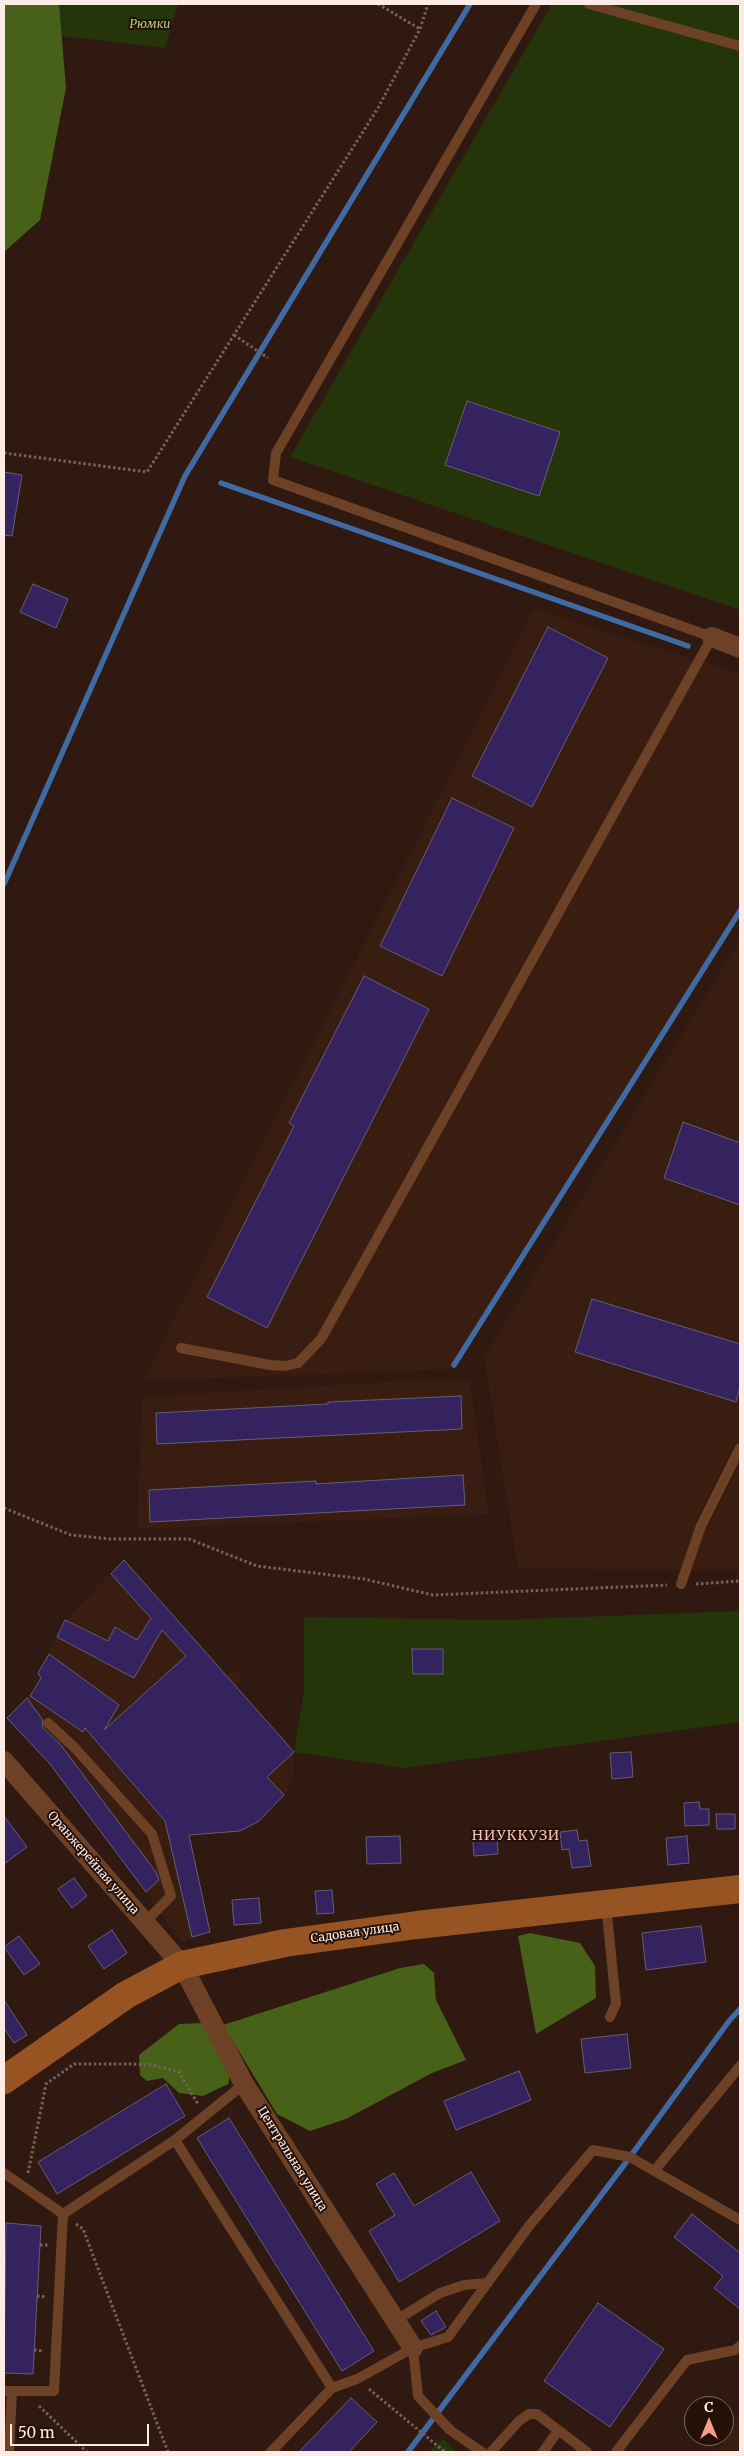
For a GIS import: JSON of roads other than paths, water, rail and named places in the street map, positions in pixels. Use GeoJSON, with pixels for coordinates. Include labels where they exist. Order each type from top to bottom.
{"type":"FeatureCollection","features":[{"type":"Feature","properties":{"kind":"main road","name":"Садовая улица"},"geometry":{"type":"LineString","coordinates":[[4,2080],[126,1995],[182,1965],[232,1952],[286,1942],[417,1925],[740,1889]]}},
{"type":"Feature","properties":{"kind":"street"},"geometry":{"type":"LineString","coordinates":[[712,637],[740,648]]}},
{"type":"Feature","properties":{"kind":"street","name":"Оранжерейная улица"},"geometry":{"type":"LineString","coordinates":[[5,1766],[182,1965]]}},
{"type":"Feature","properties":{"kind":"street","name":"Центральная улица"},"geometry":{"type":"LineString","coordinates":[[182,1965],[244,2084],[412,2348]]}},
{"type":"Feature","properties":{"kind":"lane"},"geometry":{"type":"LineString","coordinates":[[181,1348],[270,1365],[285,1366],[298,1363],[321,1339],[712,637],[274,480],[276,454],[536,4]]}},
{"type":"Feature","properties":{"kind":"lane"},"geometry":{"type":"LineString","coordinates":[[589,4],[740,46]]}},
{"type":"Feature","properties":{"kind":"lane"},"geometry":{"type":"LineString","coordinates":[[681,1584],[701,1526],[740,1448]]}},
{"type":"Feature","properties":{"kind":"lane"},"geometry":{"type":"LineString","coordinates":[[48,1723],[75,1748],[152,1834],[171,1896],[144,1923]]}},
{"type":"Feature","properties":{"kind":"lane"},"geometry":{"type":"LineString","coordinates":[[606,1903],[616,2004],[610,2017]]}},
{"type":"Feature","properties":{"kind":"lane"},"geometry":{"type":"LineString","coordinates":[[655,2170],[740,2066]]}},
{"type":"Feature","properties":{"kind":"lane"},"geometry":{"type":"LineString","coordinates":[[67,2217],[175,2140],[244,2084]]}},
{"type":"Feature","properties":{"kind":"lane"},"geometry":{"type":"LineString","coordinates":[[175,2140],[332,2388]]}},
{"type":"Feature","properties":{"kind":"lane"},"geometry":{"type":"LineString","coordinates":[[271,2452],[332,2388],[357,2378],[412,2348],[448,2337],[529,2226],[592,2150],[630,2157],[740,2220]]}},
{"type":"Feature","properties":{"kind":"lane"},"geometry":{"type":"LineString","coordinates":[[4,2173],[67,2217]]}},
{"type":"Feature","properties":{"kind":"lane"},"geometry":{"type":"LineString","coordinates":[[9,2452],[8,2391],[54,2392],[67,2217]]}},
{"type":"Feature","properties":{"kind":"lane"},"geometry":{"type":"LineString","coordinates":[[395,2320],[440,2293],[464,2285],[488,2283]]}},
{"type":"Feature","properties":{"kind":"lane"},"geometry":{"type":"LineString","coordinates":[[616,2452],[687,2360],[735,2350],[740,2346]]}},
{"type":"Feature","properties":{"kind":"lane"},"geometry":{"type":"LineString","coordinates":[[412,2348],[418,2396],[450,2430],[482,2452]]}},
{"type":"Feature","properties":{"kind":"lane"},"geometry":{"type":"LineString","coordinates":[[491,2452],[519,2421],[529,2414],[537,2414],[587,2452]]}},
{"type":"Feature","properties":{"kind":"lane"},"geometry":{"type":"LineString","coordinates":[[543,2452],[558,2431]]}},
{"type":"Feature","properties":{"kind":"waterway"},"geometry":{"type":"LineString","coordinates":[[4,884],[185,476],[470,4]]}},
{"type":"Feature","properties":{"kind":"waterway"},"geometry":{"type":"LineString","coordinates":[[221,483],[688,646]]}},
{"type":"Feature","properties":{"kind":"waterway"},"geometry":{"type":"LineString","coordinates":[[454,1365],[740,911]]}},
{"type":"Feature","properties":{"kind":"waterway"},"geometry":{"type":"LineString","coordinates":[[408,2452],[630,2157],[729,2021],[740,2009]]}},
{"type":"Feature","properties":{"kind":"district","name":"НИУККУЗИ"},"geometry":{"type":"Point","coordinates":[516,1836]}},
{"type":"Feature","properties":{"kind":"park label","name":"Рюмки"},"geometry":{"type":"Point","coordinates":[150,25]}}]}
